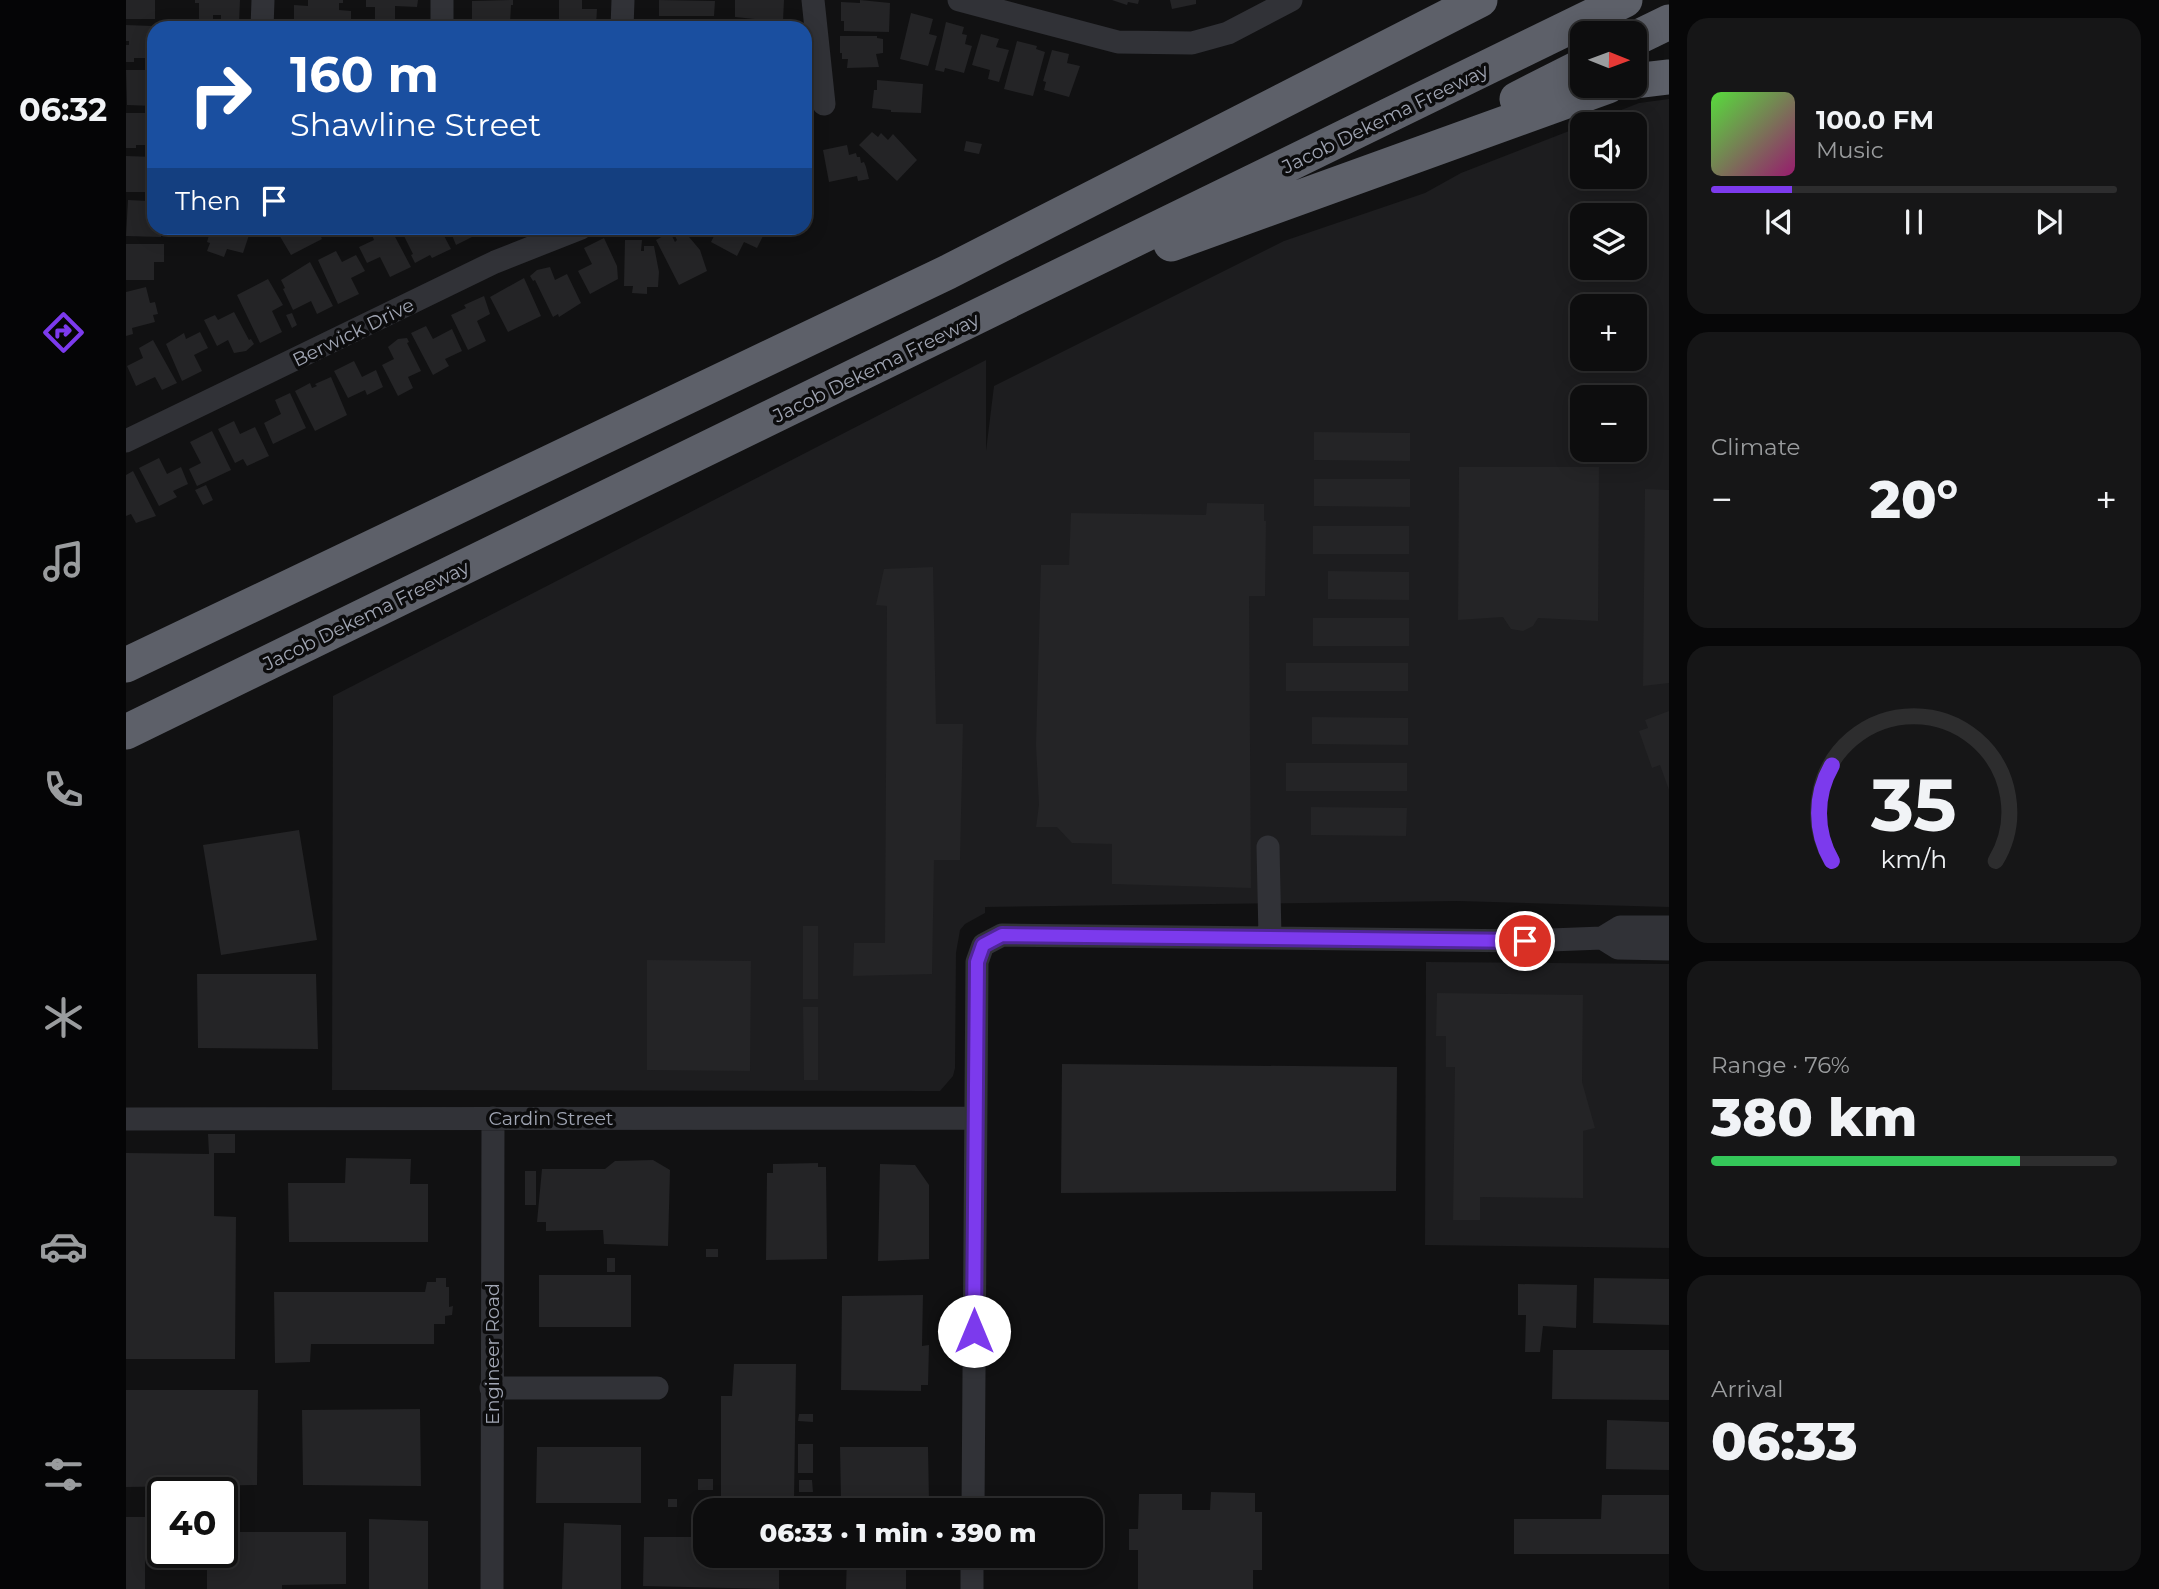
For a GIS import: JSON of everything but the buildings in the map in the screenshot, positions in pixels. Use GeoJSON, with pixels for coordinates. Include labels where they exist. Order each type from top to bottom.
{"type":"FeatureCollection","features":[{"type":"Feature","properties":{"kind":"highway"},"geometry":{"type":"LineString","coordinates":[[126,665],[947,272],[1436,11],[1480,0]]}},
{"type":"Feature","properties":{"kind":"highway","name":"Jacob Dekema Freeway"},"geometry":{"type":"LineString","coordinates":[[126,732],[1625,0]]}},
{"type":"Feature","properties":{"kind":"highway"},"geometry":{"type":"LineString","coordinates":[[1647,33],[1669,22]]}},
{"type":"Feature","properties":{"kind":"highway"},"geometry":{"type":"LineString","coordinates":[[1360,176],[1570,72]]}},
{"type":"Feature","properties":{"kind":"highway"},"geometry":{"type":"LineString","coordinates":[[1647,80],[1669,77]]}},
{"type":"Feature","properties":{"kind":"highway"},"geometry":{"type":"LineString","coordinates":[[1010,302],[1575,98]]}},
{"type":"Feature","properties":{"kind":"highway"},"geometry":{"type":"LineString","coordinates":[[126,641],[286,588]]}},
{"type":"Feature","properties":{"kind":"street"},"geometry":{"type":"LineString","coordinates":[[262,21],[263,0]]}},
{"type":"Feature","properties":{"kind":"street"},"geometry":{"type":"LineString","coordinates":[[442,0],[442,21]]}},
{"type":"Feature","properties":{"kind":"street"},"geometry":{"type":"LineString","coordinates":[[622,21],[623,0]]}},
{"type":"Feature","properties":{"kind":"street"},"geometry":{"type":"LineString","coordinates":[[813,0],[824,104]]}},
{"type":"Feature","properties":{"kind":"street"},"geometry":{"type":"LineString","coordinates":[[959,0],[1118,42],[1192,43],[1228,33],[1291,0]]}},
{"type":"Feature","properties":{"kind":"street","name":"Berwick Drive"},"geometry":{"type":"LineString","coordinates":[[126,441],[495,262],[564,235]]}},
{"type":"Feature","properties":{"kind":"street"},"geometry":{"type":"LineString","coordinates":[[1268,847],[1270,937]]}},
{"type":"Feature","properties":{"kind":"street"},"geometry":{"type":"LineString","coordinates":[[973,1498],[977,962],[983,945],[1002,935],[1525,941],[1602,938],[1620,927],[1669,927]]}},
{"type":"Feature","properties":{"kind":"street"},"geometry":{"type":"LineString","coordinates":[[1602,938],[1618,948],[1669,949]]}},
{"type":"Feature","properties":{"kind":"street","name":"Engineer Road"},"geometry":{"type":"LineString","coordinates":[[492,1589],[493,1118]]}},
{"type":"Feature","properties":{"kind":"street","name":"Cardin Street"},"geometry":{"type":"LineString","coordinates":[[126,1119],[975,1118]]}},
{"type":"Feature","properties":{"kind":"street"},"geometry":{"type":"LineString","coordinates":[[492,1388],[657,1388]]}},
{"type":"Feature","properties":{"kind":"street"},"geometry":{"type":"LineString","coordinates":[[972,1568],[972,1589]]}},
{"type":"Feature","properties":{"kind":"shaded area"},"geometry":{"type":"Polygon","coordinates":[[[1669,99],[1669,907],[1458,901],[985,907],[985,913],[965,924],[960,930],[956,953],[955,1068],[953,1076],[940,1091],[332,1090],[333,696],[986,360],[986,451],[994,386],[1284,241],[1425,193],[1461,173],[1570,131],[1570,189],[1647,189],[1647,112],[1616,112],[1639,103],[1669,99]]]}},
{"type":"Feature","properties":{"kind":"shaded area"},"geometry":{"type":"Polygon","coordinates":[[[1426,962],[1669,964],[1669,1248],[1425,1245],[1426,962]]]}},
{"type":"Feature","properties":{"kind":"route"},"geometry":{"type":"LineString","coordinates":[[974,1331],[977,962],[983,945],[1002,935],[1525,941]]}}]}
